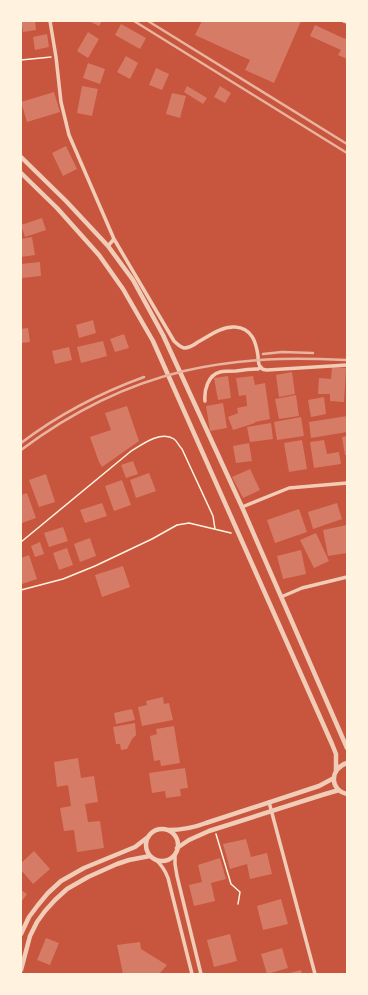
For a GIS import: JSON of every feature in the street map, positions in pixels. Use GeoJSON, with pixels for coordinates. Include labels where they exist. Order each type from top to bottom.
{"type":"FeatureCollection","features":[{"type":"Feature","properties":{"kind":"street"},"geometry":{"type":"LineString","coordinates":[[50,21],[61,102],[70,135],[114,239],[174,341],[178,345],[186,348],[221,329],[236,326],[243,328],[254,337],[258,360],[261,367],[267,370],[347,365]]}},
{"type":"Feature","properties":{"kind":"street"},"geometry":{"type":"LineString","coordinates":[[21,157],[66,200],[108,246],[133,280],[163,334],[242,507],[347,748]]}},
{"type":"Feature","properties":{"kind":"street"},"geometry":{"type":"LineString","coordinates":[[21,173],[57,208],[99,255],[123,289],[153,341],[332,744],[336,754],[336,771],[334,778],[336,787],[343,793],[347,794]]}},
{"type":"Feature","properties":{"kind":"street"},"geometry":{"type":"LineString","coordinates":[[108,246],[114,239]]}},
{"type":"Feature","properties":{"kind":"street"},"geometry":{"type":"LineString","coordinates":[[206,401],[206,389],[212,376],[219,372],[258,369],[261,367]]}},
{"type":"Feature","properties":{"kind":"street"},"geometry":{"type":"LineString","coordinates":[[242,507],[289,488],[347,483]]}},
{"type":"Feature","properties":{"kind":"street"},"geometry":{"type":"LineString","coordinates":[[281,597],[302,588],[347,577]]}},
{"type":"Feature","properties":{"kind":"street"},"geometry":{"type":"LineString","coordinates":[[336,771],[343,764],[347,763]]}},
{"type":"Feature","properties":{"kind":"street"},"geometry":{"type":"LineString","coordinates":[[21,934],[29,917],[38,905],[61,881],[84,868],[135,847],[151,833],[159,829],[180,830],[196,827],[319,786],[334,778]]}},
{"type":"Feature","properties":{"kind":"street"},"geometry":{"type":"LineString","coordinates":[[177,848],[189,840],[215,829],[322,794],[339,790]]}},
{"type":"Feature","properties":{"kind":"street"},"geometry":{"type":"LineString","coordinates":[[269,802],[315,974]]}},
{"type":"Feature","properties":{"kind":"street"},"geometry":{"type":"LineString","coordinates":[[168,830],[172,833],[176,840],[177,848],[174,864],[201,974]]}},
{"type":"Feature","properties":{"kind":"street"},"geometry":{"type":"LineString","coordinates":[[148,837],[146,842],[147,851],[150,856],[161,864],[168,878],[192,974]]}},
{"type":"Feature","properties":{"kind":"street"},"geometry":{"type":"LineString","coordinates":[[155,859],[164,860],[175,854]]}},
{"type":"Feature","properties":{"kind":"street"},"geometry":{"type":"LineString","coordinates":[[21,970],[30,936],[37,922],[55,900],[67,889],[88,877],[117,864],[150,856]]}},
{"type":"Feature","properties":{"kind":"path"},"geometry":{"type":"LineString","coordinates":[[21,60],[56,57]]}},
{"type":"Feature","properties":{"kind":"path"},"geometry":{"type":"LineString","coordinates":[[21,542],[130,452],[156,438],[167,436],[175,440],[182,449],[213,516],[215,529]]}},
{"type":"Feature","properties":{"kind":"path"},"geometry":{"type":"LineString","coordinates":[[21,590],[63,579],[89,569],[152,539],[177,524],[189,523],[239,534]]}},
{"type":"Feature","properties":{"kind":"path"},"geometry":{"type":"LineString","coordinates":[[215,829],[231,884],[240,892],[238,904]]}},
{"type":"Feature","properties":{"kind":"building"},"geometry":{"type":"Polygon","coordinates":[[[21,21],[35,21],[36,30],[23,32],[21,21]]]}},
{"type":"Feature","properties":{"kind":"building"},"geometry":{"type":"Polygon","coordinates":[[[89,21],[102,21],[99,26],[89,21]]]}},
{"type":"Feature","properties":{"kind":"building"},"geometry":{"type":"Polygon","coordinates":[[[202,21],[301,21],[274,83],[245,70],[250,60],[195,35],[202,21]]]}},
{"type":"Feature","properties":{"kind":"building"},"geometry":{"type":"Polygon","coordinates":[[[121,24],[146,38],[140,49],[115,35],[121,24]]]}},
{"type":"Feature","properties":{"kind":"building"},"geometry":{"type":"Polygon","coordinates":[[[315,25],[345,39],[347,36],[347,59],[338,55],[341,50],[310,36],[315,25]]]}},
{"type":"Feature","properties":{"kind":"building"},"geometry":{"type":"Polygon","coordinates":[[[88,32],[99,39],[88,58],[77,51],[88,32]]]}},
{"type":"Feature","properties":{"kind":"building"},"geometry":{"type":"Polygon","coordinates":[[[47,34],[49,47],[35,50],[33,37],[47,34]]]}},
{"type":"Feature","properties":{"kind":"building"},"geometry":{"type":"Polygon","coordinates":[[[126,56],[138,63],[130,79],[117,72],[126,56]]]}},
{"type":"Feature","properties":{"kind":"building"},"geometry":{"type":"Polygon","coordinates":[[[88,63],[105,69],[100,84],[83,78],[88,63]]]}},
{"type":"Feature","properties":{"kind":"building"},"geometry":{"type":"Polygon","coordinates":[[[156,68],[169,74],[162,90],[149,85],[156,68]]]}},
{"type":"Feature","properties":{"kind":"building"},"geometry":{"type":"Polygon","coordinates":[[[82,86],[98,89],[92,116],[77,113],[82,86]]]}},
{"type":"Feature","properties":{"kind":"building"},"geometry":{"type":"Polygon","coordinates":[[[187,86],[207,98],[203,104],[184,92],[187,86]]]}},
{"type":"Feature","properties":{"kind":"building"},"geometry":{"type":"Polygon","coordinates":[[[220,86],[231,93],[225,103],[214,97],[220,86]]]}},
{"type":"Feature","properties":{"kind":"building"},"geometry":{"type":"Polygon","coordinates":[[[54,92],[60,112],[27,122],[21,102],[54,92]]]}},
{"type":"Feature","properties":{"kind":"building"},"geometry":{"type":"Polygon","coordinates":[[[172,93],[186,96],[180,118],[166,114],[172,93]]]}},
{"type":"Feature","properties":{"kind":"building"},"geometry":{"type":"Polygon","coordinates":[[[66,146],[77,169],[63,176],[52,153],[66,146]]]}},
{"type":"Feature","properties":{"kind":"building"},"geometry":{"type":"Polygon","coordinates":[[[42,218],[46,230],[25,237],[21,225],[42,218]]]}},
{"type":"Feature","properties":{"kind":"building"},"geometry":{"type":"Polygon","coordinates":[[[32,237],[35,255],[21,257],[21,239],[32,237]]]}},
{"type":"Feature","properties":{"kind":"building"},"geometry":{"type":"Polygon","coordinates":[[[40,262],[41,276],[21,278],[21,264],[40,262]]]}},
{"type":"Feature","properties":{"kind":"building"},"geometry":{"type":"Polygon","coordinates":[[[93,320],[96,333],[79,338],[76,325],[93,320]]]}},
{"type":"Feature","properties":{"kind":"building"},"geometry":{"type":"Polygon","coordinates":[[[28,328],[30,342],[21,343],[21,329],[28,328]]]}},
{"type":"Feature","properties":{"kind":"building"},"geometry":{"type":"Polygon","coordinates":[[[124,334],[129,348],[115,352],[110,339],[124,334]]]}},
{"type":"Feature","properties":{"kind":"building"},"geometry":{"type":"Polygon","coordinates":[[[103,341],[107,356],[81,363],[77,347],[103,341]]]}},
{"type":"Feature","properties":{"kind":"building"},"geometry":{"type":"Polygon","coordinates":[[[69,347],[72,360],[55,364],[52,351],[69,347]]]}},
{"type":"Feature","properties":{"kind":"building"},"geometry":{"type":"Polygon","coordinates":[[[332,367],[346,368],[344,402],[330,401],[330,394],[318,394],[319,378],[331,379],[332,367]]]}},
{"type":"Feature","properties":{"kind":"building"},"geometry":{"type":"Polygon","coordinates":[[[292,372],[295,394],[279,397],[276,375],[292,372]]]}},
{"type":"Feature","properties":{"kind":"building"},"geometry":{"type":"Polygon","coordinates":[[[228,376],[231,398],[218,400],[214,378],[228,376]]]}},
{"type":"Feature","properties":{"kind":"building"},"geometry":{"type":"Polygon","coordinates":[[[253,376],[255,385],[265,383],[270,419],[255,422],[233,430],[228,417],[238,413],[237,408],[247,406],[246,395],[239,396],[236,378],[253,376]]]}},
{"type":"Feature","properties":{"kind":"building"},"geometry":{"type":"Polygon","coordinates":[[[296,395],[299,416],[279,419],[275,399],[296,395]]]}},
{"type":"Feature","properties":{"kind":"building"},"geometry":{"type":"Polygon","coordinates":[[[324,397],[326,414],[311,417],[308,400],[324,397]]]}},
{"type":"Feature","properties":{"kind":"building"},"geometry":{"type":"Polygon","coordinates":[[[223,403],[227,428],[210,431],[206,406],[223,403]]]}},
{"type":"Feature","properties":{"kind":"building"},"geometry":{"type":"Polygon","coordinates":[[[127,406],[139,441],[102,467],[90,437],[111,430],[105,413],[127,406]]]}},
{"type":"Feature","properties":{"kind":"building"},"geometry":{"type":"Polygon","coordinates":[[[347,416],[347,432],[311,438],[309,422],[347,416]]]}},
{"type":"Feature","properties":{"kind":"building"},"geometry":{"type":"Polygon","coordinates":[[[301,417],[304,436],[277,440],[274,422],[301,417]]]}},
{"type":"Feature","properties":{"kind":"building"},"geometry":{"type":"Polygon","coordinates":[[[271,423],[273,439],[250,442],[247,427],[271,423]]]}},
{"type":"Feature","properties":{"kind":"building"},"geometry":{"type":"Polygon","coordinates":[[[347,436],[347,455],[345,455],[342,437],[347,436]]]}},
{"type":"Feature","properties":{"kind":"building"},"geometry":{"type":"Polygon","coordinates":[[[302,440],[307,469],[289,472],[284,443],[302,440]]]}},
{"type":"Feature","properties":{"kind":"building"},"geometry":{"type":"Polygon","coordinates":[[[324,440],[327,454],[339,452],[341,464],[314,468],[310,442],[324,440]]]}},
{"type":"Feature","properties":{"kind":"building"},"geometry":{"type":"Polygon","coordinates":[[[249,443],[252,461],[236,463],[233,446],[249,443]]]}},
{"type":"Feature","properties":{"kind":"building"},"geometry":{"type":"Polygon","coordinates":[[[133,461],[138,474],[126,478],[121,465],[133,461]]]}},
{"type":"Feature","properties":{"kind":"building"},"geometry":{"type":"Polygon","coordinates":[[[250,469],[260,490],[243,498],[232,477],[250,469]]]}},
{"type":"Feature","properties":{"kind":"building"},"geometry":{"type":"Polygon","coordinates":[[[149,473],[156,491],[136,498],[130,480],[149,473]]]}},
{"type":"Feature","properties":{"kind":"building"},"geometry":{"type":"Polygon","coordinates":[[[46,474],[55,502],[39,507],[29,480],[46,474]]]}},
{"type":"Feature","properties":{"kind":"building"},"geometry":{"type":"Polygon","coordinates":[[[122,480],[131,505],[114,511],[105,486],[122,480]]]}},
{"type":"Feature","properties":{"kind":"building"},"geometry":{"type":"Polygon","coordinates":[[[27,493],[36,518],[22,523],[21,495],[27,493]]]}},
{"type":"Feature","properties":{"kind":"building"},"geometry":{"type":"Polygon","coordinates":[[[102,503],[107,516],[85,523],[80,510],[102,503]]]}},
{"type":"Feature","properties":{"kind":"building"},"geometry":{"type":"Polygon","coordinates":[[[337,503],[342,519],[313,529],[308,512],[337,503]]]}},
{"type":"Feature","properties":{"kind":"building"},"geometry":{"type":"Polygon","coordinates":[[[299,509],[307,532],[275,543],[267,520],[299,509]]]}},
{"type":"Feature","properties":{"kind":"building"},"geometry":{"type":"Polygon","coordinates":[[[347,525],[347,553],[328,556],[323,530],[347,525]]]}},
{"type":"Feature","properties":{"kind":"building"},"geometry":{"type":"Polygon","coordinates":[[[63,527],[68,541],[49,547],[44,533],[63,527]]]}},
{"type":"Feature","properties":{"kind":"building"},"geometry":{"type":"Polygon","coordinates":[[[316,533],[329,561],[314,568],[300,540],[316,533]]]}},
{"type":"Feature","properties":{"kind":"building"},"geometry":{"type":"Polygon","coordinates":[[[90,538],[96,556],[80,562],[74,544],[90,538]]]}},
{"type":"Feature","properties":{"kind":"building"},"geometry":{"type":"Polygon","coordinates":[[[40,542],[44,554],[35,557],[31,546],[40,542]]]}},
{"type":"Feature","properties":{"kind":"building"},"geometry":{"type":"Polygon","coordinates":[[[67,548],[73,565],[59,570],[53,553],[67,548]]]}},
{"type":"Feature","properties":{"kind":"building"},"geometry":{"type":"Polygon","coordinates":[[[301,550],[306,574],[283,579],[277,556],[301,550]]]}},
{"type":"Feature","properties":{"kind":"building"},"geometry":{"type":"Polygon","coordinates":[[[29,555],[37,579],[22,584],[21,558],[29,555]]]}},
{"type":"Feature","properties":{"kind":"building"},"geometry":{"type":"Polygon","coordinates":[[[123,566],[130,587],[102,597],[95,575],[123,566]]]}},
{"type":"Feature","properties":{"kind":"building"},"geometry":{"type":"Polygon","coordinates":[[[163,697],[164,704],[169,703],[173,720],[142,726],[138,707],[147,705],[146,701],[163,697]]]}},
{"type":"Feature","properties":{"kind":"building"},"geometry":{"type":"Polygon","coordinates":[[[132,709],[135,720],[116,724],[114,713],[132,709]]]}},
{"type":"Feature","properties":{"kind":"building"},"geometry":{"type":"Polygon","coordinates":[[[135,723],[136,735],[132,739],[127,749],[121,750],[120,744],[116,744],[113,727],[135,723]]]}},
{"type":"Feature","properties":{"kind":"building"},"geometry":{"type":"Polygon","coordinates":[[[174,726],[180,763],[161,766],[160,760],[154,761],[150,736],[157,734],[156,729],[174,726]]]}},
{"type":"Feature","properties":{"kind":"building"},"geometry":{"type":"Polygon","coordinates":[[[78,758],[81,778],[94,776],[98,802],[85,804],[88,822],[100,821],[104,848],[77,852],[74,830],[64,831],[60,808],[71,806],[68,785],[57,787],[54,762],[78,758]]]}},
{"type":"Feature","properties":{"kind":"building"},"geometry":{"type":"Polygon","coordinates":[[[185,768],[188,788],[180,789],[181,796],[166,798],[165,791],[152,793],[149,773],[185,768]]]}},
{"type":"Feature","properties":{"kind":"building"},"geometry":{"type":"Polygon","coordinates":[[[246,839],[251,857],[267,853],[272,874],[250,879],[247,864],[230,869],[223,844],[246,839]]]}},
{"type":"Feature","properties":{"kind":"building"},"geometry":{"type":"Polygon","coordinates":[[[34,851],[50,869],[33,884],[21,870],[21,863],[34,851]]]}},
{"type":"Feature","properties":{"kind":"building"},"geometry":{"type":"Polygon","coordinates":[[[220,858],[226,879],[211,883],[215,901],[194,906],[189,885],[202,882],[198,865],[220,858]]]}},
{"type":"Feature","properties":{"kind":"building"},"geometry":{"type":"Polygon","coordinates":[[[21,890],[27,894],[21,902],[21,890]]]}},
{"type":"Feature","properties":{"kind":"building"},"geometry":{"type":"Polygon","coordinates":[[[281,899],[288,924],[263,930],[257,906],[281,899]]]}},
{"type":"Feature","properties":{"kind":"building"},"geometry":{"type":"Polygon","coordinates":[[[230,934],[237,961],[214,967],[207,940],[230,934]]]}},
{"type":"Feature","properties":{"kind":"building"},"geometry":{"type":"Polygon","coordinates":[[[46,938],[59,943],[50,965],[37,960],[46,938]]]}},
{"type":"Feature","properties":{"kind":"building"},"geometry":{"type":"Polygon","coordinates":[[[140,942],[141,949],[167,965],[159,974],[123,974],[117,945],[140,942]]]}},
{"type":"Feature","properties":{"kind":"building"},"geometry":{"type":"Polygon","coordinates":[[[282,948],[288,968],[267,974],[261,954],[282,948]]]}},
{"type":"Feature","properties":{"kind":"building"},"geometry":{"type":"Polygon","coordinates":[[[301,970],[302,974],[286,974],[301,970]]]}},
{"type":"Feature","properties":{"kind":"railway"},"geometry":{"type":"LineString","coordinates":[[134,21],[347,153]]}},
{"type":"Feature","properties":{"kind":"railway"},"geometry":{"type":"LineString","coordinates":[[148,21],[347,144]]}},
{"type":"Feature","properties":{"kind":"railway"},"geometry":{"type":"LineString","coordinates":[[263,354],[282,352],[313,353]]}},
{"type":"Feature","properties":{"kind":"railway"},"geometry":{"type":"LineString","coordinates":[[21,450],[58,424],[98,402],[140,384],[162,377],[184,371],[244,361],[297,359],[347,360]]}},
{"type":"Feature","properties":{"kind":"railway"},"geometry":{"type":"LineString","coordinates":[[21,443],[65,414],[111,390],[144,377]]}}]}
